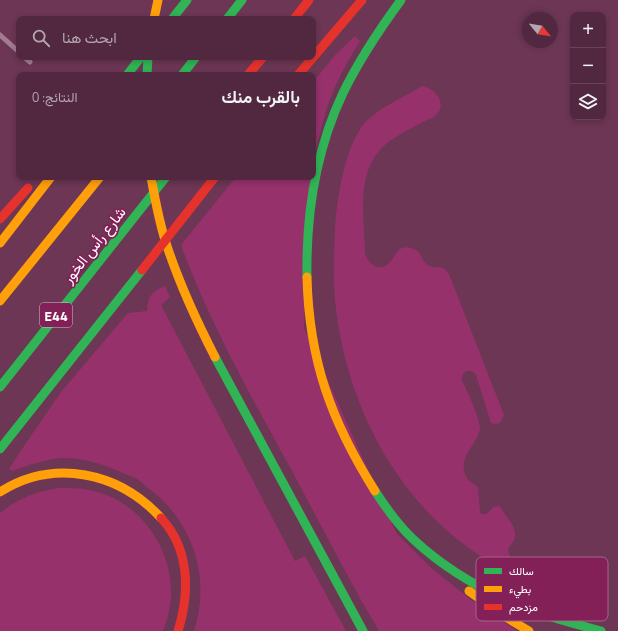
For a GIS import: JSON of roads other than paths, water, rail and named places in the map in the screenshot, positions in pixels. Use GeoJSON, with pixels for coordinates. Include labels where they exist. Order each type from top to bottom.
{"type":"FeatureCollection","features":[{"type":"Feature","properties":{"kind":"highway"},"geometry":{"type":"LineString","coordinates":[[155,16],[158,0]]}},
{"type":"Feature","properties":{"kind":"highway"},"geometry":{"type":"LineString","coordinates":[[174,16],[187,0]]}},
{"type":"Feature","properties":{"kind":"highway"},"geometry":{"type":"LineString","coordinates":[[229,16],[242,0]]}},
{"type":"Feature","properties":{"kind":"highway"},"geometry":{"type":"LineString","coordinates":[[296,16],[309,0]]}},
{"type":"Feature","properties":{"kind":"highway"},"geometry":{"type":"LineString","coordinates":[[316,54],[362,0]]}},
{"type":"Feature","properties":{"kind":"highway"},"geometry":{"type":"LineString","coordinates":[[316,177],[319,159],[341,96],[358,64],[380,29],[401,0]]}},
{"type":"Feature","properties":{"kind":"highway"},"geometry":{"type":"LineString","coordinates":[[129,72],[139,60]]}},
{"type":"Feature","properties":{"kind":"highway"},"geometry":{"type":"LineString","coordinates":[[147,72],[148,60]]}},
{"type":"Feature","properties":{"kind":"highway"},"geometry":{"type":"LineString","coordinates":[[184,72],[194,60]]}},
{"type":"Feature","properties":{"kind":"highway"},"geometry":{"type":"LineString","coordinates":[[250,72],[260,60]]}},
{"type":"Feature","properties":{"kind":"highway"},"geometry":{"type":"LineString","coordinates":[[301,72],[311,60]]}},
{"type":"Feature","properties":{"kind":"highway"},"geometry":{"type":"LineString","coordinates":[[0,243],[49,180]]}},
{"type":"Feature","properties":{"kind":"highway"},"geometry":{"type":"LineString","coordinates":[[0,301],[98,180]]}},
{"type":"Feature","properties":{"kind":"highway"},"geometry":{"type":"LineString","coordinates":[[152,180],[161,225],[173,265],[205,339],[363,631]]}},
{"type":"Feature","properties":{"kind":"highway","name":"شارع رأس الخور"},"geometry":{"type":"LineString","coordinates":[[0,387],[164,180]]}},
{"type":"Feature","properties":{"kind":"highway"},"geometry":{"type":"LineString","coordinates":[[0,449],[213,180]]}},
{"type":"Feature","properties":{"kind":"highway"},"geometry":{"type":"LineString","coordinates":[[316,180],[311,208],[307,287],[310,326],[316,360],[328,399],[344,437],[360,468],[386,507],[401,525],[423,547],[434,562],[447,574],[476,595]]}},
{"type":"Feature","properties":{"kind":"highway"},"geometry":{"type":"LineString","coordinates":[[0,220],[35,181]]}},
{"type":"Feature","properties":{"kind":"highway"},"geometry":{"type":"LineString","coordinates":[[0,492],[30,478],[52,474],[78,473],[115,482],[142,498],[162,520],[174,538],[182,556],[186,580],[185,604],[178,631]]}},
{"type":"Feature","properties":{"kind":"highway"},"geometry":{"type":"LineString","coordinates":[[423,547],[476,583]]}},
{"type":"Feature","properties":{"kind":"highway"},"geometry":{"type":"LineString","coordinates":[[512,621],[529,631]]}},
{"type":"Feature","properties":{"kind":"highway"},"geometry":{"type":"LineString","coordinates":[[566,621],[601,631]]}},
{"type":"Feature","properties":{"kind":"lane"},"geometry":{"type":"LineString","coordinates":[[0,35],[16,49]]}}]}
